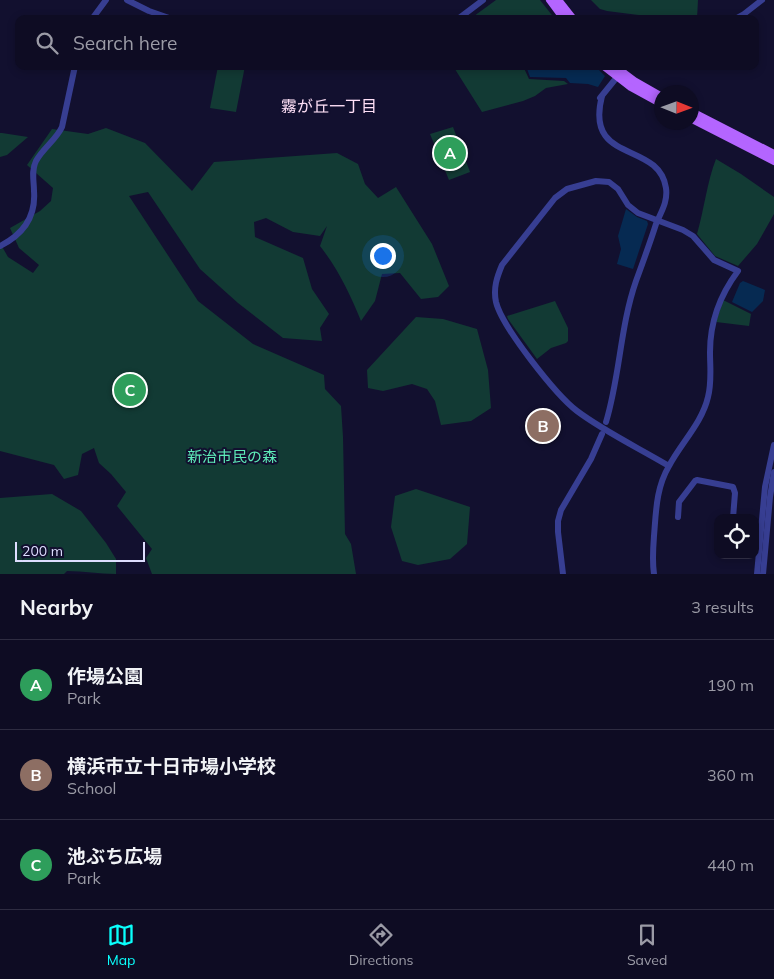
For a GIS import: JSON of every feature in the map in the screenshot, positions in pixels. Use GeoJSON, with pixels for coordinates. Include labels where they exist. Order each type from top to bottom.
{"type":"FeatureCollection","features":[{"type":"Feature","properties":{"kind":"main road"},"geometry":{"type":"LineString","coordinates":[[550,0],[561,15]]}},
{"type":"Feature","properties":{"kind":"main road"},"geometry":{"type":"LineString","coordinates":[[558,0],[569,15]]}},
{"type":"Feature","properties":{"kind":"main road"},"geometry":{"type":"LineString","coordinates":[[622,72],[654,92]]}},
{"type":"Feature","properties":{"kind":"main road"},"geometry":{"type":"LineString","coordinates":[[622,72],[654,98]]}},
{"type":"Feature","properties":{"kind":"main road"},"geometry":{"type":"LineString","coordinates":[[699,116],[774,154]]}},
{"type":"Feature","properties":{"kind":"main road"},"geometry":{"type":"LineString","coordinates":[[699,123],[774,161]]}},
{"type":"Feature","properties":{"kind":"street"},"geometry":{"type":"LineString","coordinates":[[95,15],[106,0]]}},
{"type":"Feature","properties":{"kind":"street"},"geometry":{"type":"LineString","coordinates":[[127,0],[160,15]]}},
{"type":"Feature","properties":{"kind":"street"},"geometry":{"type":"LineString","coordinates":[[463,15],[483,0]]}},
{"type":"Feature","properties":{"kind":"street"},"geometry":{"type":"LineString","coordinates":[[742,15],[762,0]]}},
{"type":"Feature","properties":{"kind":"street"},"geometry":{"type":"LineString","coordinates":[[0,246],[11,241],[30,220],[34,206],[33,170],[36,161],[58,135],[62,127],[73,70]]}},
{"type":"Feature","properties":{"kind":"street"},"geometry":{"type":"LineString","coordinates":[[606,422],[635,284],[665,203],[666,188],[657,169],[649,161],[620,148],[605,135],[600,121],[602,96],[622,72]]}},
{"type":"Feature","properties":{"kind":"street"},"geometry":{"type":"LineString","coordinates":[[654,574],[652,565],[657,501],[662,481],[669,466],[706,406],[711,376],[710,343],[712,323],[716,308],[725,289],[738,271],[714,260],[689,233],[632,209],[618,189],[609,182],[596,181],[566,189],[555,198],[502,265],[495,290],[498,310],[504,322],[535,365],[563,399],[590,420],[669,466]]}},
{"type":"Feature","properties":{"kind":"street"},"geometry":{"type":"LineString","coordinates":[[563,574],[558,521],[602,434]]}},
{"type":"Feature","properties":{"kind":"street"},"geometry":{"type":"LineString","coordinates":[[759,528],[774,445]]}},
{"type":"Feature","properties":{"kind":"street"},"geometry":{"type":"LineString","coordinates":[[757,574],[761,563],[774,472]]}},
{"type":"Feature","properties":{"kind":"street"},"geometry":{"type":"LineString","coordinates":[[678,517],[679,502],[697,480],[734,488],[733,514]]}},
{"type":"Feature","properties":{"kind":"street"},"geometry":{"type":"LineString","coordinates":[[759,552],[763,574]]}},
{"type":"Feature","properties":{"kind":"green space"},"geometry":{"type":"Polygon","coordinates":[[[496,0],[540,0],[552,15],[475,15],[496,0]]]}},
{"type":"Feature","properties":{"kind":"green space"},"geometry":{"type":"Polygon","coordinates":[[[591,0],[698,0],[697,15],[638,15],[600,9],[591,0]]]}},
{"type":"Feature","properties":{"kind":"green space"},"geometry":{"type":"Polygon","coordinates":[[[217,70],[244,70],[236,112],[210,108],[217,70]]]}},
{"type":"Feature","properties":{"kind":"green space"},"geometry":{"type":"Polygon","coordinates":[[[456,70],[525,70],[529,79],[564,81],[568,84],[546,88],[535,96],[523,101],[482,112],[456,70]]]}},
{"type":"Feature","properties":{"kind":"green space"},"geometry":{"type":"Polygon","coordinates":[[[453,127],[470,172],[449,180],[430,134],[453,127]]]}},
{"type":"Feature","properties":{"kind":"green space","name":"新治市民の森"},"geometry":{"type":"Polygon","coordinates":[[[106,128],[145,143],[192,191],[214,162],[337,153],[358,164],[365,184],[378,198],[396,187],[432,244],[449,286],[438,297],[421,299],[400,273],[382,274],[375,301],[361,321],[343,282],[320,246],[327,226],[320,236],[293,232],[266,218],[254,222],[255,237],[303,258],[312,289],[329,314],[320,328],[322,341],[283,338],[238,303],[200,269],[148,192],[129,196],[198,301],[253,344],[324,375],[325,389],[341,406],[345,534],[351,544],[356,574],[152,574],[146,558],[152,549],[117,506],[126,492],[99,463],[94,448],[82,454],[78,475],[64,479],[54,465],[0,451],[0,243],[8,257],[33,273],[39,265],[19,248],[10,228],[40,211],[51,201],[53,188],[27,165],[52,129],[88,134],[106,128]]]}},
{"type":"Feature","properties":{"kind":"green space"},"geometry":{"type":"Polygon","coordinates":[[[0,133],[28,137],[7,155],[0,157],[0,133]]]}},
{"type":"Feature","properties":{"kind":"green space"},"geometry":{"type":"Polygon","coordinates":[[[716,159],[774,197],[774,214],[757,244],[738,266],[715,256],[697,234],[716,159]]]}},
{"type":"Feature","properties":{"kind":"green space"},"geometry":{"type":"Polygon","coordinates":[[[723,300],[751,314],[749,326],[716,322],[723,300]]]}},
{"type":"Feature","properties":{"kind":"green space"},"geometry":{"type":"Polygon","coordinates":[[[555,301],[568,328],[568,341],[551,348],[537,359],[507,316],[555,301]]]}},
{"type":"Feature","properties":{"kind":"green space"},"geometry":{"type":"Polygon","coordinates":[[[416,317],[443,319],[477,329],[488,370],[491,408],[471,421],[441,425],[435,401],[427,389],[412,384],[383,391],[368,388],[367,370],[416,317]]]}},
{"type":"Feature","properties":{"kind":"green space"},"geometry":{"type":"Polygon","coordinates":[[[416,489],[470,507],[467,544],[450,559],[418,565],[402,561],[391,527],[395,496],[416,489]]]}},
{"type":"Feature","properties":{"kind":"green space"},"geometry":{"type":"Polygon","coordinates":[[[52,494],[81,511],[116,559],[116,574],[67,571],[64,574],[0,574],[0,498],[52,494]]]}},
{"type":"Feature","properties":{"kind":"water"},"geometry":{"type":"Polygon","coordinates":[[[527,70],[599,70],[605,76],[598,87],[588,84],[570,83],[566,78],[530,77],[527,70]]]}},
{"type":"Feature","properties":{"kind":"water"},"geometry":{"type":"Polygon","coordinates":[[[626,209],[647,221],[648,224],[633,269],[617,264],[621,249],[618,236],[626,209]]]}},
{"type":"Feature","properties":{"kind":"water"},"geometry":{"type":"Polygon","coordinates":[[[743,281],[765,290],[763,301],[752,312],[732,302],[740,283],[743,281]]]}},
{"type":"Feature","properties":{"kind":"place","name":"作場公園"},"geometry":{"type":"Point","coordinates":[450,153]}},
{"type":"Feature","properties":{"kind":"place","name":"池ぶち広場"},"geometry":{"type":"Point","coordinates":[130,390]}},
{"type":"Feature","properties":{"kind":"place","name":"横浜市立十日市場小学校"},"geometry":{"type":"Point","coordinates":[543,426]}},
{"type":"Feature","properties":{"kind":"district","name":"霧が丘一丁目"},"geometry":{"type":"Point","coordinates":[329,106]}}]}
